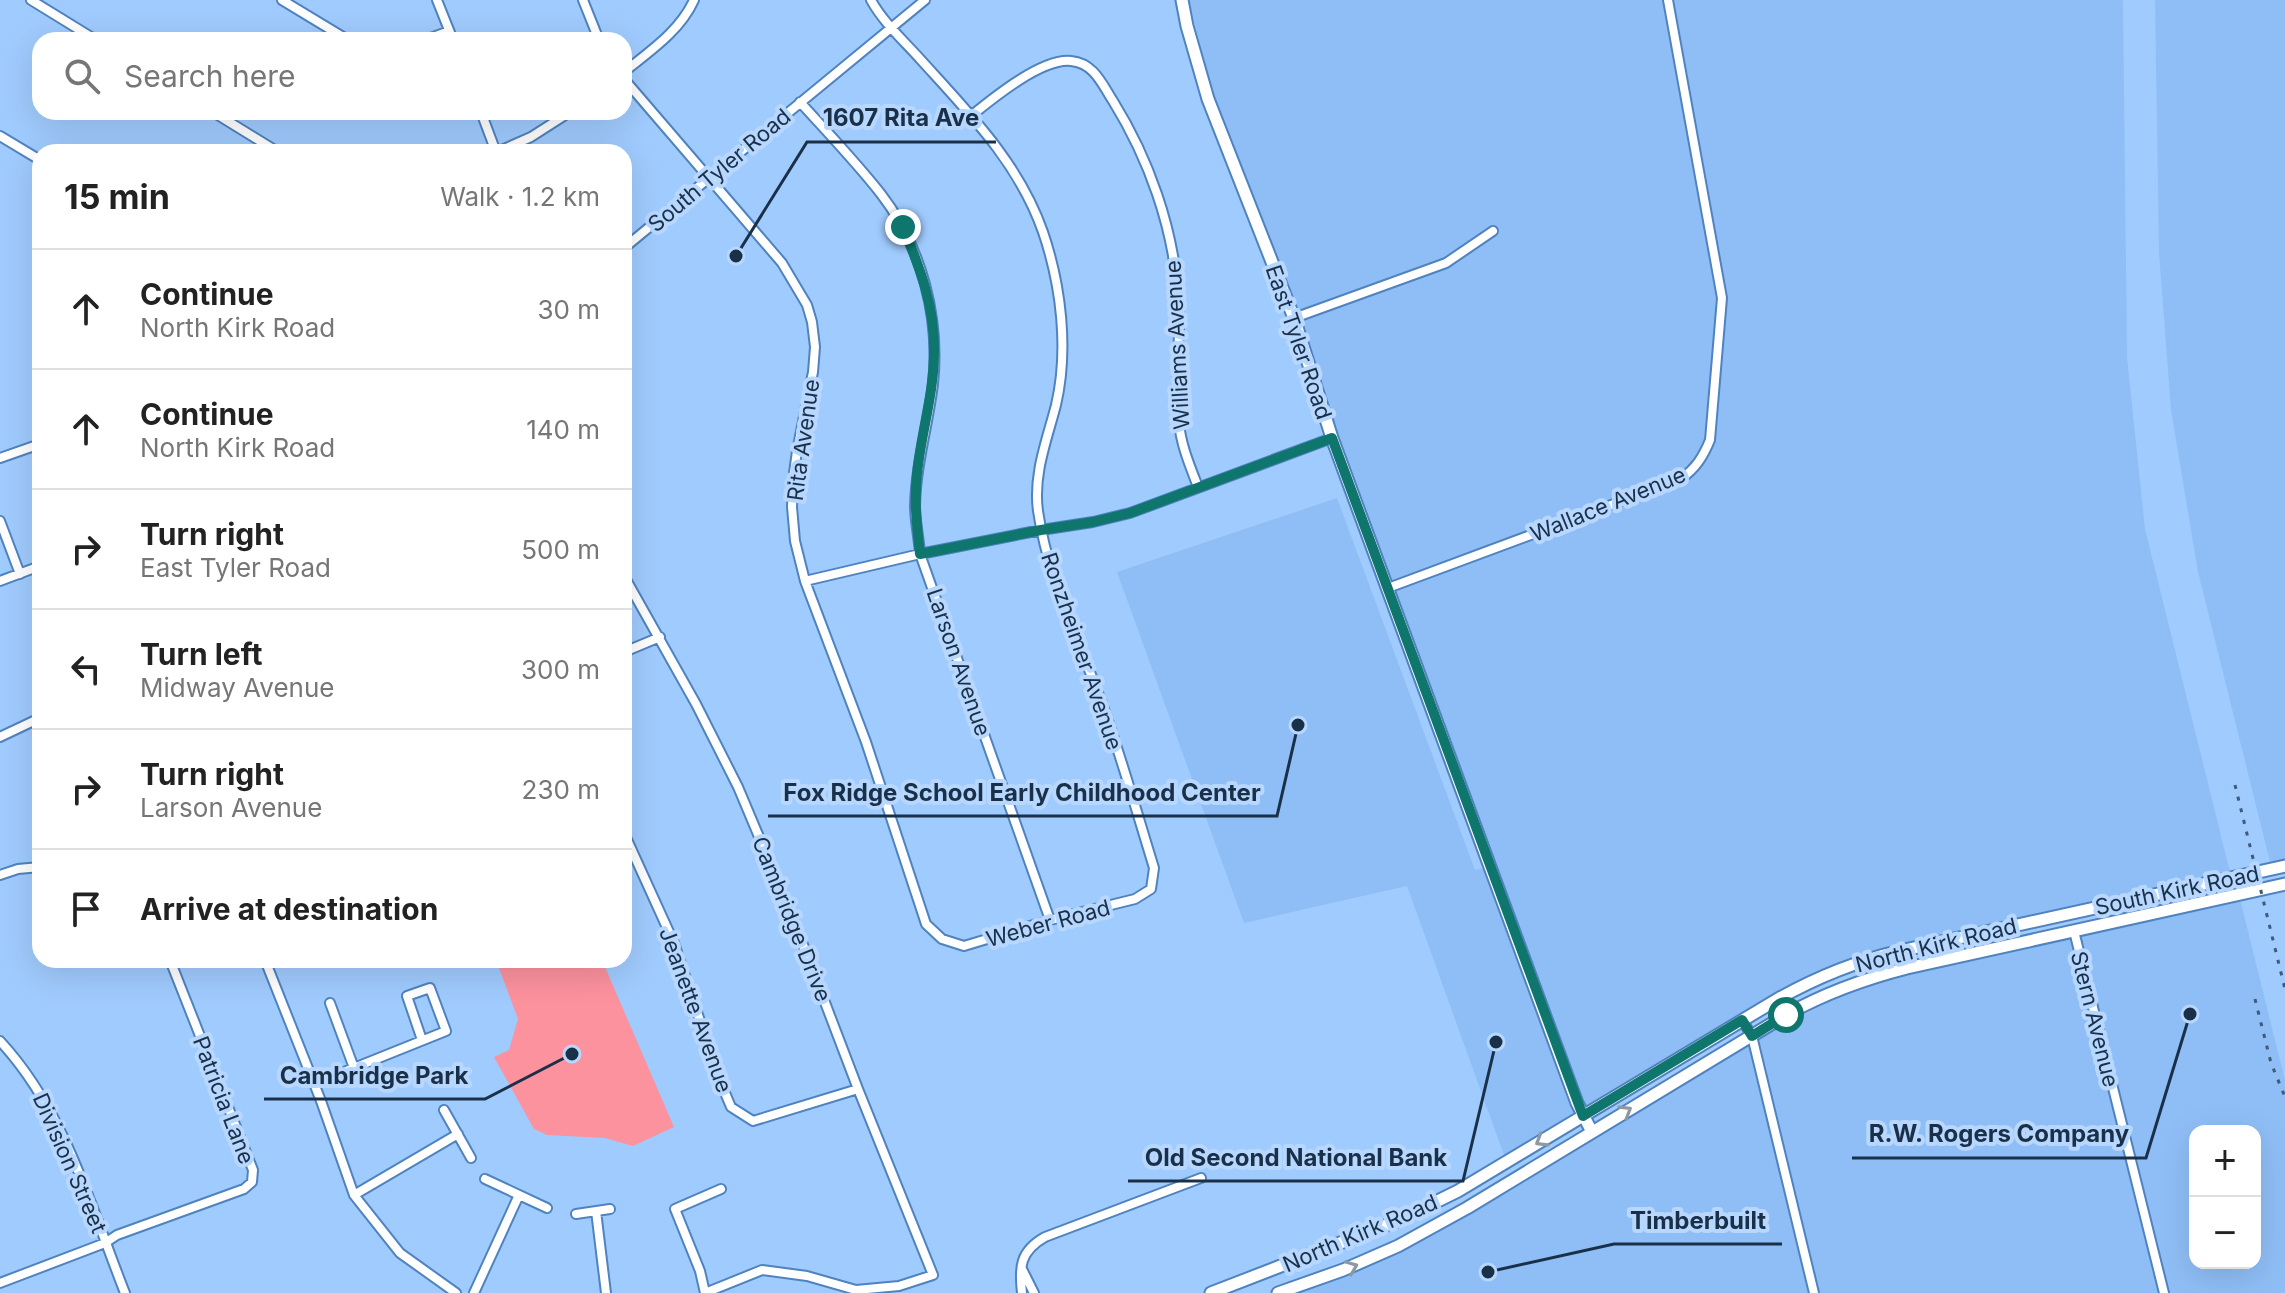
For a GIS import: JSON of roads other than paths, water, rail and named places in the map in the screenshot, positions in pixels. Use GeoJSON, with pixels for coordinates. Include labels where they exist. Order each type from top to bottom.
{"type":"FeatureCollection","features":[{"type":"Feature","properties":{"kind":"main road","name":"East Tyler Road"},"geometry":{"type":"LineString","coordinates":[[1182,0],[1208,99],[1294,318],[1332,438],[1583,1116],[1592,1132]]}},
{"type":"Feature","properties":{"kind":"main road","name":"South Kirk Road"},"geometry":{"type":"LineString","coordinates":[[2070,913],[2285,866]]}},
{"type":"Feature","properties":{"kind":"main road","name":"South Kirk Road"},"geometry":{"type":"LineString","coordinates":[[2074,931],[2285,884]]}},
{"type":"Feature","properties":{"kind":"main road","name":"North Kirk Road"},"geometry":{"type":"LineString","coordinates":[[1211,1293],[1352,1239],[1458,1191],[1800,986],[1852,964],[2070,913]]}},
{"type":"Feature","properties":{"kind":"main road","name":"North Kirk Road"},"geometry":{"type":"LineString","coordinates":[[1278,1293],[1398,1246],[1467,1208],[1808,1003],[1858,981],[2074,931]]}},
{"type":"Feature","properties":{"kind":"street"},"geometry":{"type":"LineString","coordinates":[[31,0],[83,32]]}},
{"type":"Feature","properties":{"kind":"street"},"geometry":{"type":"LineString","coordinates":[[282,0],[335,32]]}},
{"type":"Feature","properties":{"kind":"street"},"geometry":{"type":"LineString","coordinates":[[437,0],[450,32]]}},
{"type":"Feature","properties":{"kind":"street"},"geometry":{"type":"LineString","coordinates":[[583,0],[596,32]]}},
{"type":"Feature","properties":{"kind":"street"},"geometry":{"type":"LineString","coordinates":[[632,65],[673,31],[694,0]]}},
{"type":"Feature","properties":{"kind":"street","name":"Ronzheimer Avenue"},"geometry":{"type":"LineString","coordinates":[[871,0],[1003,154],[1027,194],[1042,231],[1054,271],[1061,312],[1062,358],[1057,402],[1036,488],[1041,530],[1048,560],[1106,713],[1154,868],[1152,882]]}},
{"type":"Feature","properties":{"kind":"street","name":"South Tyler Road"},"geometry":{"type":"LineString","coordinates":[[632,242],[925,0]]}},
{"type":"Feature","properties":{"kind":"street","name":"Wallace Avenue"},"geometry":{"type":"LineString","coordinates":[[1388,588],[1681,479],[1702,458],[1710,440],[1722,298],[1668,0]]}},
{"type":"Feature","properties":{"kind":"street","name":"Williams Avenue"},"geometry":{"type":"LineString","coordinates":[[971,116],[1008,87],[1057,62],[1071,61],[1084,64],[1095,72],[1124,118],[1162,208],[1172,251],[1180,339],[1179,424],[1184,450],[1198,487]]}},
{"type":"Feature","properties":{"kind":"street","name":"Rita Avenue"},"geometry":{"type":"LineString","coordinates":[[632,88],[782,263],[807,305],[815,347],[797,451],[792,507],[795,541],[805,581],[866,742],[926,924],[938,935]]}},
{"type":"Feature","properties":{"kind":"street","name":"Larson Avenue"},"geometry":{"type":"LineString","coordinates":[[800,102],[889,206],[903,227],[928,295],[934,351],[932,386],[916,486],[920,554],[1050,920]]}},
{"type":"Feature","properties":{"kind":"street"},"geometry":{"type":"LineString","coordinates":[[225,120],[263,144]]}},
{"type":"Feature","properties":{"kind":"street"},"geometry":{"type":"LineString","coordinates":[[484,120],[494,144]]}},
{"type":"Feature","properties":{"kind":"street"},"geometry":{"type":"LineString","coordinates":[[515,144],[558,120]]}},
{"type":"Feature","properties":{"kind":"street"},"geometry":{"type":"LineString","coordinates":[[0,136],[32,155]]}},
{"type":"Feature","properties":{"kind":"street"},"geometry":{"type":"LineString","coordinates":[[1294,318],[1446,263],[1493,231]]}},
{"type":"Feature","properties":{"kind":"street"},"geometry":{"type":"LineString","coordinates":[[805,581],[920,554],[1130,513],[1332,438]]}},
{"type":"Feature","properties":{"kind":"street"},"geometry":{"type":"LineString","coordinates":[[0,458],[32,447]]}},
{"type":"Feature","properties":{"kind":"street"},"geometry":{"type":"LineString","coordinates":[[0,521],[20,574]]}},
{"type":"Feature","properties":{"kind":"street"},"geometry":{"type":"LineString","coordinates":[[0,581],[32,569]]}},
{"type":"Feature","properties":{"kind":"street","name":"Cambridge Drive"},"geometry":{"type":"LineString","coordinates":[[632,590],[717,744],[748,811],[933,1275],[899,1286],[856,1290],[807,1276],[762,1270],[727,1289]]}},
{"type":"Feature","properties":{"kind":"street"},"geometry":{"type":"LineString","coordinates":[[632,649],[660,637]]}},
{"type":"Feature","properties":{"kind":"street"},"geometry":{"type":"LineString","coordinates":[[0,737],[32,722]]}},
{"type":"Feature","properties":{"kind":"street","name":"Jeanette Avenue"},"geometry":{"type":"LineString","coordinates":[[632,851],[674,943],[731,1107],[753,1121],[858,1089]]}},
{"type":"Feature","properties":{"kind":"street"},"geometry":{"type":"LineString","coordinates":[[0,875],[32,868]]}},
{"type":"Feature","properties":{"kind":"street","name":"Weber Road"},"geometry":{"type":"LineString","coordinates":[[938,935],[964,946],[1135,899],[1151,889],[1152,882]]}},
{"type":"Feature","properties":{"kind":"street","name":"Stern Avenue"},"geometry":{"type":"LineString","coordinates":[[2074,931],[2164,1293]]}},
{"type":"Feature","properties":{"kind":"street","name":"Patricia Lane"},"geometry":{"type":"LineString","coordinates":[[105,1243],[117,1235],[244,1189],[252,1182],[253,1170],[173,968]]}},
{"type":"Feature","properties":{"kind":"street"},"geometry":{"type":"LineString","coordinates":[[268,968],[354,1195],[400,1253],[456,1293]]}},
{"type":"Feature","properties":{"kind":"street"},"geometry":{"type":"LineString","coordinates":[[314,1084],[446,1031],[430,988],[407,996],[422,1040]]}},
{"type":"Feature","properties":{"kind":"street"},"geometry":{"type":"LineString","coordinates":[[330,1003],[354,1068]]}},
{"type":"Feature","properties":{"kind":"street"},"geometry":{"type":"LineString","coordinates":[[1742,1020],[1752,1036],[1814,1293]]}},
{"type":"Feature","properties":{"kind":"street","name":"Division Street"},"geometry":{"type":"LineString","coordinates":[[0,1041],[31,1080],[54,1117],[125,1293]]}},
{"type":"Feature","properties":{"kind":"street"},"geometry":{"type":"LineString","coordinates":[[444,1110],[471,1158]]}},
{"type":"Feature","properties":{"kind":"street"},"geometry":{"type":"LineString","coordinates":[[354,1195],[458,1134]]}},
{"type":"Feature","properties":{"kind":"street"},"geometry":{"type":"LineString","coordinates":[[1022,1293],[1021,1268],[1031,1245],[1201,1178]]}},
{"type":"Feature","properties":{"kind":"street"},"geometry":{"type":"LineString","coordinates":[[485,1179],[547,1208]]}},
{"type":"Feature","properties":{"kind":"street"},"geometry":{"type":"LineString","coordinates":[[721,1189],[675,1209],[700,1271],[705,1293],[727,1289]]}},
{"type":"Feature","properties":{"kind":"street"},"geometry":{"type":"LineString","coordinates":[[474,1293],[519,1195]]}},
{"type":"Feature","properties":{"kind":"street"},"geometry":{"type":"LineString","coordinates":[[576,1214],[610,1209]]}},
{"type":"Feature","properties":{"kind":"street"},"geometry":{"type":"LineString","coordinates":[[596,1211],[606,1293]]}},
{"type":"Feature","properties":{"kind":"street"},"geometry":{"type":"LineString","coordinates":[[0,1283],[105,1243]]}},
{"type":"Feature","properties":{"kind":"street"},"geometry":{"type":"LineString","coordinates":[[1021,1268],[1034,1293]]}},
{"type":"Feature","properties":{"kind":"railway"},"geometry":{"type":"LineString","coordinates":[[2235,785],[2285,989]]}},
{"type":"Feature","properties":{"kind":"railway"},"geometry":{"type":"LineString","coordinates":[[2255,999],[2271,1063],[2285,1097]]}},
{"type":"Feature","properties":{"kind":"place","name":"1607 Rita Ave"},"geometry":{"type":"Point","coordinates":[736,256]}},
{"type":"Feature","properties":{"kind":"place","name":"Fox Ridge School Early Childhood Center"},"geometry":{"type":"Point","coordinates":[1298,725]}},
{"type":"Feature","properties":{"kind":"place","name":"R.W. Rogers Company"},"geometry":{"type":"Point","coordinates":[2190,1014]}},
{"type":"Feature","properties":{"kind":"place","name":"Old Second National Bank"},"geometry":{"type":"Point","coordinates":[1496,1042]}},
{"type":"Feature","properties":{"kind":"place","name":"Cambridge Park"},"geometry":{"type":"Point","coordinates":[572,1054]}},
{"type":"Feature","properties":{"kind":"place","name":"Timberbuilt"},"geometry":{"type":"Point","coordinates":[1488,1272]}}]}
